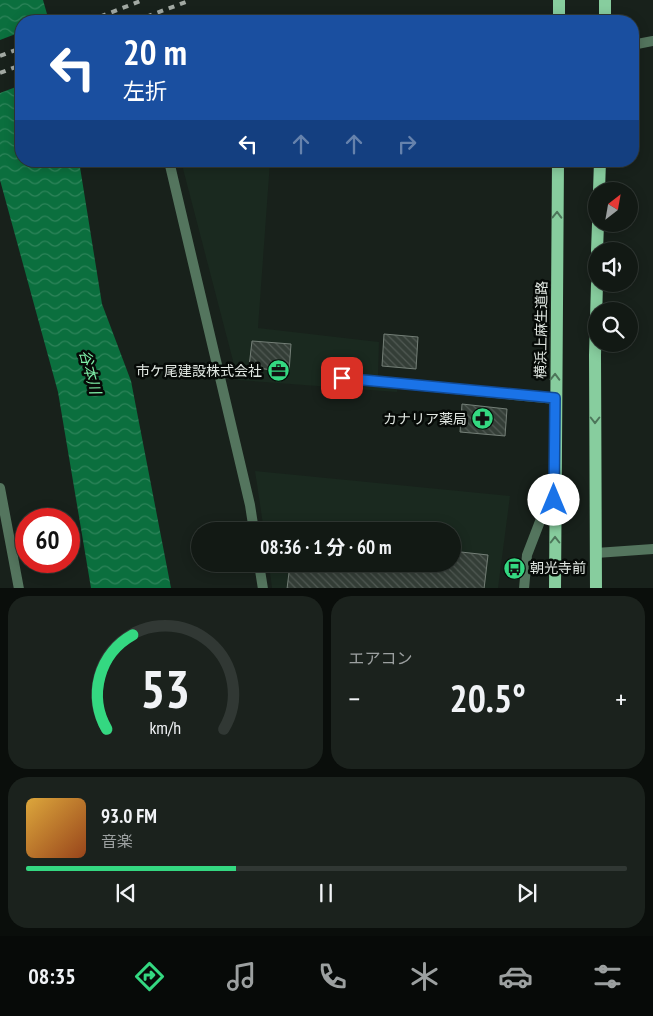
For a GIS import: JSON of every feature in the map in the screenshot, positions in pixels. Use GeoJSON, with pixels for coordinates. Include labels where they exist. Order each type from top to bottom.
{"type":"FeatureCollection","features":[{"type":"Feature","properties":{"kind":"main road"},"geometry":{"type":"LineString","coordinates":[[559,0],[559,15]]}},
{"type":"Feature","properties":{"kind":"main road"},"geometry":{"type":"LineString","coordinates":[[605,0],[605,15]]}},
{"type":"Feature","properties":{"kind":"main road","name":"横浜上麻生道路"},"geometry":{"type":"LineString","coordinates":[[555,588],[554,483],[558,167]]}},
{"type":"Feature","properties":{"kind":"main road"},"geometry":{"type":"LineString","coordinates":[[599,182],[600,167]]}},
{"type":"Feature","properties":{"kind":"main road"},"geometry":{"type":"LineString","coordinates":[[596,292],[594,355],[596,588]]}},
{"type":"Feature","properties":{"kind":"street"},"geometry":{"type":"LineString","coordinates":[[639,44],[653,41]]}},
{"type":"Feature","properties":{"kind":"street"},"geometry":{"type":"LineString","coordinates":[[170,167],[253,522]]}},
{"type":"Feature","properties":{"kind":"street"},"geometry":{"type":"LineString","coordinates":[[342,378],[555,398]]}},
{"type":"Feature","properties":{"kind":"street"},"geometry":{"type":"LineString","coordinates":[[524,588],[527,556],[554,483]]}},
{"type":"Feature","properties":{"kind":"street"},"geometry":{"type":"LineString","coordinates":[[0,488],[20,588]]}},
{"type":"Feature","properties":{"kind":"street"},"geometry":{"type":"LineString","coordinates":[[596,553],[653,549]]}},
{"type":"Feature","properties":{"kind":"street"},"geometry":{"type":"LineString","coordinates":[[260,572],[263,588]]}},
{"type":"Feature","properties":{"kind":"shaded area"},"geometry":{"type":"Polygon","coordinates":[[[183,167],[270,167],[258,328],[379,342],[378,375],[397,377],[397,392],[238,380],[183,167]]]}},
{"type":"Feature","properties":{"kind":"shaded area"},"geometry":{"type":"Polygon","coordinates":[[[255,471],[510,496],[498,588],[272,588],[270,572],[461,572],[461,522],[263,522],[255,471]]]}},
{"type":"Feature","properties":{"kind":"water","name":"谷本川"},"geometry":{"type":"Polygon","coordinates":[[[0,0],[43,0],[47,15],[15,15],[15,167],[80,167],[102,304],[131,381],[171,588],[91,588],[80,523],[80,508],[78,508],[58,392],[0,180],[0,0]]]}},
{"type":"Feature","properties":{"kind":"pier"},"geometry":{"type":"Polygon","coordinates":[[[15,34],[15,87],[0,93],[0,40],[15,34]]]}},
{"type":"Feature","properties":{"kind":"building"},"geometry":{"type":"Polygon","coordinates":[[[384,334],[418,337],[416,369],[382,366],[384,334]]]}},
{"type":"Feature","properties":{"kind":"building"},"geometry":{"type":"Polygon","coordinates":[[[252,341],[291,344],[289,372],[249,367],[252,341]]]}},
{"type":"Feature","properties":{"kind":"building"},"geometry":{"type":"Polygon","coordinates":[[[462,404],[507,409],[505,436],[460,432],[462,404]]]}},
{"type":"Feature","properties":{"kind":"building"},"geometry":{"type":"Polygon","coordinates":[[[461,552],[488,555],[484,588],[287,588],[289,572],[461,572],[461,552]]]}},
{"type":"Feature","properties":{"kind":"railway"},"geometry":{"type":"LineString","coordinates":[[104,15],[143,0]]}},
{"type":"Feature","properties":{"kind":"railway"},"geometry":{"type":"LineString","coordinates":[[151,15],[191,0]]}},
{"type":"Feature","properties":{"kind":"railway"},"geometry":{"type":"LineString","coordinates":[[0,56],[15,50]]}},
{"type":"Feature","properties":{"kind":"railway"},"geometry":{"type":"LineString","coordinates":[[0,73],[15,67]]}},
{"type":"Feature","properties":{"kind":"place","name":"市ケ尾建設株式会社"},"geometry":{"type":"Point","coordinates":[278,371]}},
{"type":"Feature","properties":{"kind":"place","name":"カナリア薬局"},"geometry":{"type":"Point","coordinates":[483,419]}},
{"type":"Feature","properties":{"kind":"place","name":"朝光寺前"},"geometry":{"type":"Point","coordinates":[514,568]}},
{"type":"Feature","properties":{"kind":"route"},"geometry":{"type":"LineString","coordinates":[[342,378],[555,398],[554,500]]}}]}
